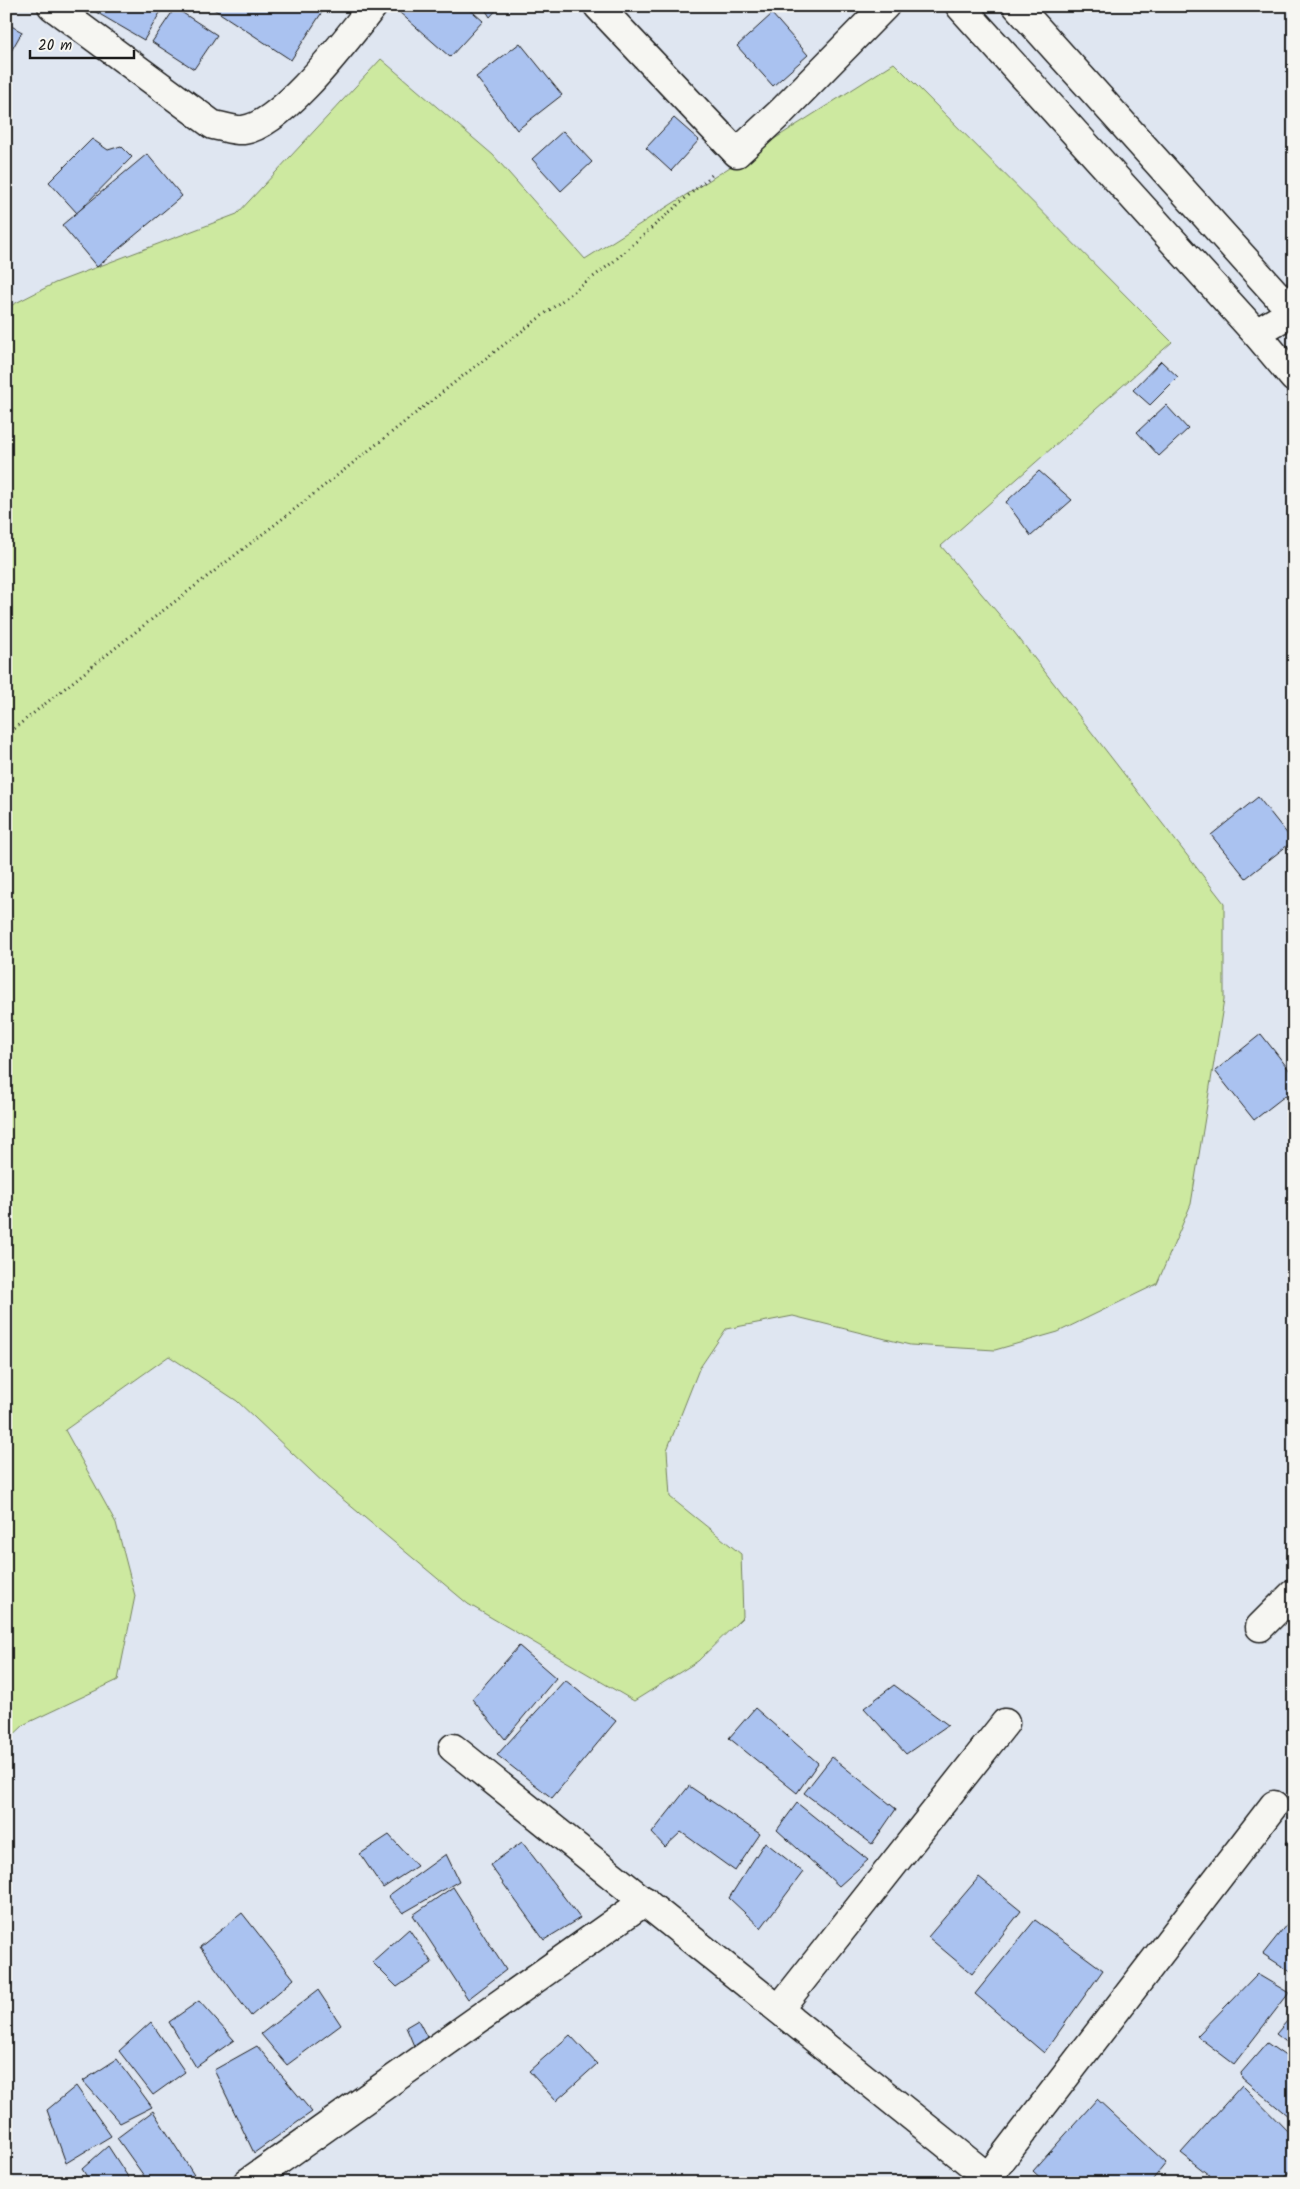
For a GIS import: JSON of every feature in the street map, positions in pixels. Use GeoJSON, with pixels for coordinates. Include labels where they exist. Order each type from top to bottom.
{"type":"FeatureCollection","features":[{"type":"Feature","properties":{"kind":"street"},"geometry":{"type":"LineString","coordinates":[[52,6],[213,124],[244,130],[264,122],[285,108],[373,6]]}},
{"type":"Feature","properties":{"kind":"street"},"geometry":{"type":"LineString","coordinates":[[598,6],[737,153],[781,112],[885,6]]}},
{"type":"Feature","properties":{"kind":"street"},"geometry":{"type":"LineString","coordinates":[[960,6],[1256,333],[1294,378]]}},
{"type":"Feature","properties":{"kind":"street"},"geometry":{"type":"LineString","coordinates":[[1017,6],[1293,313],[1256,333]]}},
{"type":"Feature","properties":{"kind":"street"},"geometry":{"type":"LineString","coordinates":[[1260,1627],[1294,1593]]}},
{"type":"Feature","properties":{"kind":"street"},"geometry":{"type":"LineString","coordinates":[[779,2009],[1005,1723]]}},
{"type":"Feature","properties":{"kind":"street"},"geometry":{"type":"LineString","coordinates":[[453,1748],[991,2180],[1274,1806]]}},
{"type":"Feature","properties":{"kind":"street"},"geometry":{"type":"LineString","coordinates":[[247,2183],[645,1901]]}},
{"type":"Feature","properties":{"kind":"path"},"geometry":{"type":"LineString","coordinates":[[6,736],[138,630],[464,375],[613,262],[737,153]]}},
{"type":"Feature","properties":{"kind":"green space"},"geometry":{"type":"Polygon","coordinates":[[[381,59],[493,155],[585,259],[894,63],[1172,342],[941,546],[1014,632],[1224,903],[1224,1000],[1191,1204],[1157,1284],[1058,1332],[995,1350],[910,1345],[793,1316],[726,1329],[699,1369],[667,1450],[670,1497],[741,1554],[743,1617],[698,1661],[634,1701],[468,1604],[328,1487],[237,1401],[169,1356],[65,1430],[116,1523],[135,1596],[118,1680],[25,1724],[6,1742],[6,308],[55,283],[237,214],[381,59]]]}},
{"type":"Feature","properties":{"kind":"building"},"geometry":{"type":"Polygon","coordinates":[[[91,6],[164,6],[144,40],[89,8],[91,6]]]}},
{"type":"Feature","properties":{"kind":"building"},"geometry":{"type":"Polygon","coordinates":[[[209,6],[326,6],[291,60],[209,6]]]}},
{"type":"Feature","properties":{"kind":"building"},"geometry":{"type":"Polygon","coordinates":[[[404,6],[466,6],[483,21],[450,57],[399,12],[404,6]]]}},
{"type":"Feature","properties":{"kind":"building"},"geometry":{"type":"Polygon","coordinates":[[[483,6],[500,6],[490,17],[483,6]]]}},
{"type":"Feature","properties":{"kind":"building"},"geometry":{"type":"Polygon","coordinates":[[[175,8],[217,35],[194,69],[152,42],[175,8]]]}},
{"type":"Feature","properties":{"kind":"building"},"geometry":{"type":"Polygon","coordinates":[[[772,14],[808,55],[773,86],[737,46],[772,14]]]}},
{"type":"Feature","properties":{"kind":"building"},"geometry":{"type":"Polygon","coordinates":[[[6,23],[22,32],[6,60],[6,23]]]}},
{"type":"Feature","properties":{"kind":"building"},"geometry":{"type":"Polygon","coordinates":[[[520,43],[562,95],[517,130],[476,77],[520,43]]]}},
{"type":"Feature","properties":{"kind":"building"},"geometry":{"type":"Polygon","coordinates":[[[674,118],[699,140],[671,171],[646,148],[674,118]]]}},
{"type":"Feature","properties":{"kind":"building"},"geometry":{"type":"Polygon","coordinates":[[[563,131],[592,162],[561,191],[532,159],[563,131]]]}},
{"type":"Feature","properties":{"kind":"building"},"geometry":{"type":"Polygon","coordinates":[[[92,139],[108,150],[121,146],[132,157],[77,213],[49,182],[92,139]]]}},
{"type":"Feature","properties":{"kind":"building"},"geometry":{"type":"Polygon","coordinates":[[[147,154],[182,196],[97,267],[62,225],[147,154]]]}},
{"type":"Feature","properties":{"kind":"building"},"geometry":{"type":"Polygon","coordinates":[[[1161,361],[1178,377],[1150,405],[1133,390],[1161,361]]]}},
{"type":"Feature","properties":{"kind":"building"},"geometry":{"type":"Polygon","coordinates":[[[1166,405],[1188,429],[1159,456],[1137,432],[1166,405]]]}},
{"type":"Feature","properties":{"kind":"building"},"geometry":{"type":"Polygon","coordinates":[[[1039,471],[1072,500],[1031,536],[1006,502],[1039,471]]]}},
{"type":"Feature","properties":{"kind":"building"},"geometry":{"type":"Polygon","coordinates":[[[1258,797],[1293,841],[1246,878],[1211,835],[1258,797]]]}},
{"type":"Feature","properties":{"kind":"building"},"geometry":{"type":"Polygon","coordinates":[[[1261,1034],[1294,1076],[1294,1089],[1254,1120],[1215,1071],[1261,1034]]]}},
{"type":"Feature","properties":{"kind":"building"},"geometry":{"type":"Polygon","coordinates":[[[519,1646],[556,1678],[505,1739],[472,1699],[519,1646]]]}},
{"type":"Feature","properties":{"kind":"building"},"geometry":{"type":"Polygon","coordinates":[[[565,1680],[616,1721],[552,1798],[497,1755],[565,1680]]]}},
{"type":"Feature","properties":{"kind":"building"},"geometry":{"type":"Polygon","coordinates":[[[894,1685],[948,1725],[906,1754],[864,1708],[894,1685]]]}},
{"type":"Feature","properties":{"kind":"building"},"geometry":{"type":"Polygon","coordinates":[[[755,1708],[818,1763],[797,1793],[729,1738],[755,1708]]]}},
{"type":"Feature","properties":{"kind":"building"},"geometry":{"type":"Polygon","coordinates":[[[832,1757],[896,1809],[872,1844],[804,1793],[832,1757]]]}},
{"type":"Feature","properties":{"kind":"building"},"geometry":{"type":"Polygon","coordinates":[[[689,1786],[760,1834],[735,1871],[681,1832],[665,1847],[652,1833],[689,1786]]]}},
{"type":"Feature","properties":{"kind":"building"},"geometry":{"type":"Polygon","coordinates":[[[797,1803],[868,1860],[839,1886],[777,1830],[797,1803]]]}},
{"type":"Feature","properties":{"kind":"building"},"geometry":{"type":"Polygon","coordinates":[[[389,1835],[417,1866],[383,1888],[360,1854],[389,1835]]]}},
{"type":"Feature","properties":{"kind":"building"},"geometry":{"type":"Polygon","coordinates":[[[1294,1837],[1294,1850],[1286,1843],[1294,1837]]]}},
{"type":"Feature","properties":{"kind":"building"},"geometry":{"type":"Polygon","coordinates":[[[522,1842],[580,1918],[544,1940],[490,1865],[522,1842]]]}},
{"type":"Feature","properties":{"kind":"building"},"geometry":{"type":"Polygon","coordinates":[[[765,1842],[803,1872],[761,1928],[729,1898],[765,1842]]]}},
{"type":"Feature","properties":{"kind":"building"},"geometry":{"type":"Polygon","coordinates":[[[446,1854],[459,1881],[403,1913],[388,1896],[446,1854]]]}},
{"type":"Feature","properties":{"kind":"building"},"geometry":{"type":"Polygon","coordinates":[[[979,1877],[1021,1911],[972,1974],[928,1937],[979,1877]]]}},
{"type":"Feature","properties":{"kind":"building"},"geometry":{"type":"Polygon","coordinates":[[[453,1887],[506,1970],[468,1999],[413,1915],[453,1887]]]}},
{"type":"Feature","properties":{"kind":"building"},"geometry":{"type":"Polygon","coordinates":[[[242,1913],[294,1979],[251,2016],[200,1947],[242,1913]]]}},
{"type":"Feature","properties":{"kind":"building"},"geometry":{"type":"Polygon","coordinates":[[[1294,1915],[1294,1974],[1263,1954],[1294,1915]]]}},
{"type":"Feature","properties":{"kind":"building"},"geometry":{"type":"Polygon","coordinates":[[[1035,1920],[1103,1970],[1044,2053],[975,1994],[1035,1920]]]}},
{"type":"Feature","properties":{"kind":"building"},"geometry":{"type":"Polygon","coordinates":[[[409,1929],[432,1963],[397,1987],[372,1962],[409,1929]]]}},
{"type":"Feature","properties":{"kind":"building"},"geometry":{"type":"Polygon","coordinates":[[[1257,1974],[1289,1993],[1234,2064],[1197,2036],[1257,1974]]]}},
{"type":"Feature","properties":{"kind":"building"},"geometry":{"type":"Polygon","coordinates":[[[318,1990],[341,2025],[287,2065],[261,2034],[318,1990]]]}},
{"type":"Feature","properties":{"kind":"building"},"geometry":{"type":"Polygon","coordinates":[[[199,2001],[234,2040],[196,2067],[169,2022],[199,2001]]]}},
{"type":"Feature","properties":{"kind":"building"},"geometry":{"type":"Polygon","coordinates":[[[1294,2013],[1294,2048],[1276,2034],[1294,2013]]]}},
{"type":"Feature","properties":{"kind":"building"},"geometry":{"type":"Polygon","coordinates":[[[418,2020],[429,2041],[414,2046],[406,2027],[418,2020]]]}},
{"type":"Feature","properties":{"kind":"building"},"geometry":{"type":"Polygon","coordinates":[[[151,2022],[185,2072],[153,2095],[119,2051],[151,2022]]]}},
{"type":"Feature","properties":{"kind":"building"},"geometry":{"type":"Polygon","coordinates":[[[570,2035],[597,2064],[556,2101],[529,2071],[570,2035]]]}},
{"type":"Feature","properties":{"kind":"building"},"geometry":{"type":"Polygon","coordinates":[[[1267,2043],[1294,2062],[1294,2121],[1242,2078],[1241,2073],[1267,2043]]]}},
{"type":"Feature","properties":{"kind":"building"},"geometry":{"type":"Polygon","coordinates":[[[257,2046],[312,2112],[254,2153],[214,2070],[257,2046]]]}},
{"type":"Feature","properties":{"kind":"building"},"geometry":{"type":"Polygon","coordinates":[[[117,2059],[152,2107],[120,2123],[83,2081],[117,2059]]]}},
{"type":"Feature","properties":{"kind":"building"},"geometry":{"type":"Polygon","coordinates":[[[1242,2085],[1294,2138],[1294,2167],[1279,2183],[1219,2183],[1181,2153],[1242,2085]]]}},
{"type":"Feature","properties":{"kind":"building"},"geometry":{"type":"Polygon","coordinates":[[[76,2086],[111,2136],[66,2163],[47,2110],[76,2086]]]}},
{"type":"Feature","properties":{"kind":"building"},"geometry":{"type":"Polygon","coordinates":[[[1097,2099],[1166,2163],[1150,2183],[1046,2183],[1033,2171],[1097,2099]]]}},
{"type":"Feature","properties":{"kind":"building"},"geometry":{"type":"Polygon","coordinates":[[[153,2111],[199,2183],[149,2183],[117,2138],[153,2111]]]}},
{"type":"Feature","properties":{"kind":"building"},"geometry":{"type":"Polygon","coordinates":[[[108,2146],[132,2183],[91,2183],[82,2169],[108,2146]]]}},
{"type":"Feature","properties":{"kind":"building"},"geometry":{"type":"Polygon","coordinates":[[[68,2178],[72,2183],[61,2183],[68,2178]]]}}]}
